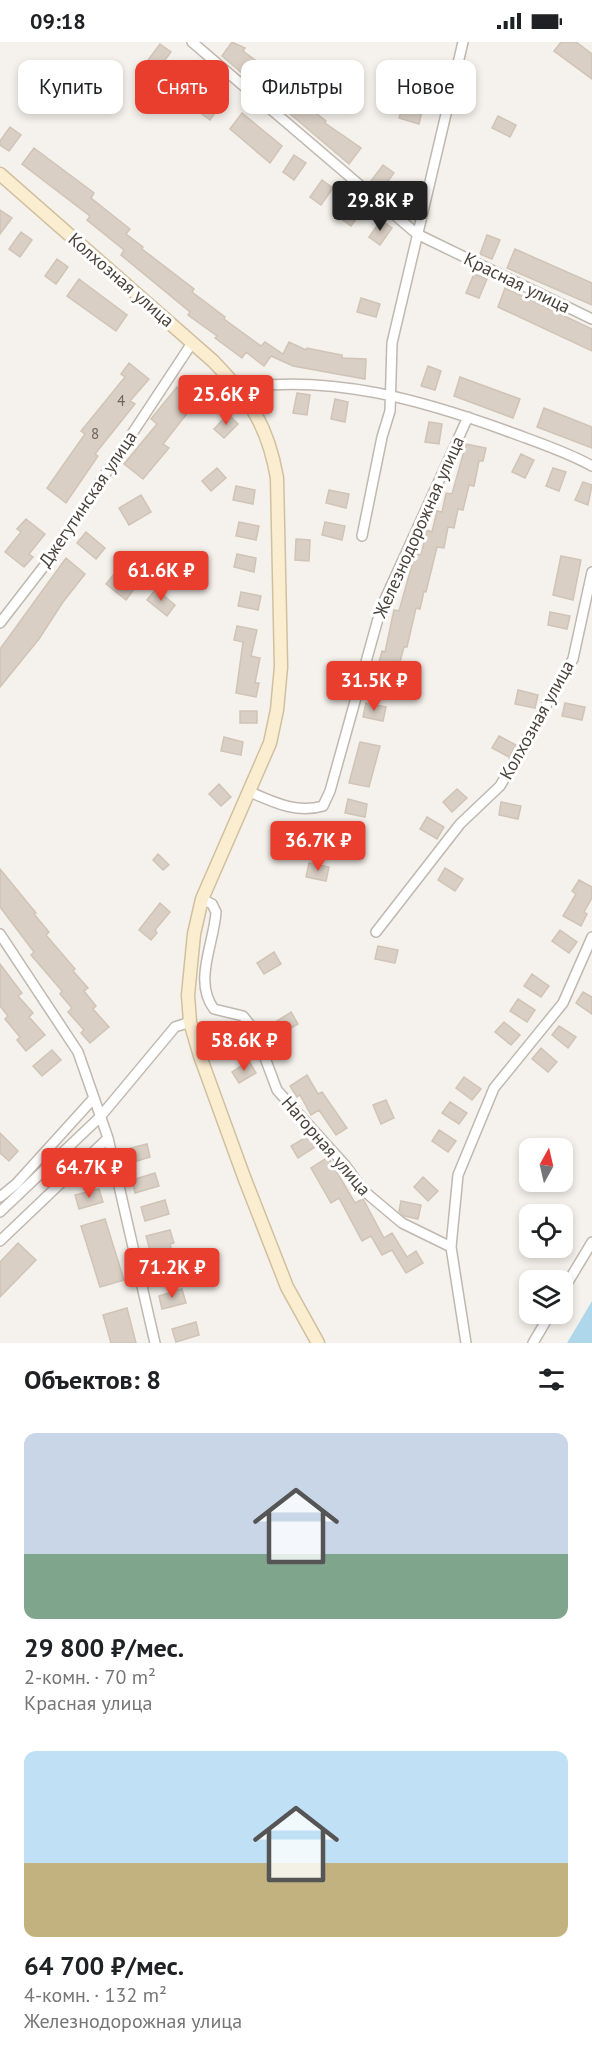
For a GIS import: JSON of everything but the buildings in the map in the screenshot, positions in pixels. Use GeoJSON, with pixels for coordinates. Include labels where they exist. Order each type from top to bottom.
{"type":"FeatureCollection","features":[{"type":"Feature","properties":{"kind":"main road","name":"Колхозная улица"},"geometry":{"type":"LineString","coordinates":[[0,174],[192,343],[239,388],[264,426],[272,450],[277,478],[281,667],[277,710],[270,743],[250,792]]}},
{"type":"Feature","properties":{"kind":"main road"},"geometry":{"type":"LineString","coordinates":[[250,792],[202,899],[190,964],[190,1022],[244,1177],[287,1287],[318,1343]]}},
{"type":"Feature","properties":{"kind":"street","name":"Красная улица"},"geometry":{"type":"LineString","coordinates":[[192,42],[417,234],[592,319]]}},
{"type":"Feature","properties":{"kind":"street"},"geometry":{"type":"LineString","coordinates":[[362,536],[381,438],[390,411],[392,343],[463,42]]}},
{"type":"Feature","properties":{"kind":"street","name":"Джегутинская улица"},"geometry":{"type":"LineString","coordinates":[[0,623],[48,561],[192,343]]}},
{"type":"Feature","properties":{"kind":"street"},"geometry":{"type":"LineString","coordinates":[[239,388],[268,384],[389,393],[468,417],[571,455],[592,466]]}},
{"type":"Feature","properties":{"kind":"street","name":"Железнодорожная улица"},"geometry":{"type":"LineString","coordinates":[[250,792],[277,804],[309,810],[323,806],[330,791],[381,608],[468,417]]}},
{"type":"Feature","properties":{"kind":"street","name":"Колхозная улица"},"geometry":{"type":"LineString","coordinates":[[376,932],[460,824],[500,786],[573,659],[592,572]]}},
{"type":"Feature","properties":{"kind":"street","name":"Нагорная улица"},"geometry":{"type":"LineString","coordinates":[[202,899],[212,904],[216,912],[206,971],[206,998],[214,1009],[243,1016],[255,1031],[277,1090],[345,1165],[364,1191],[402,1222],[451,1247]]}},
{"type":"Feature","properties":{"kind":"street"},"geometry":{"type":"LineString","coordinates":[[0,934],[78,1052],[108,1138],[155,1343]]}},
{"type":"Feature","properties":{"kind":"street"},"geometry":{"type":"LineString","coordinates":[[466,1343],[451,1247],[458,1175],[494,1088],[563,1003],[592,937]]}},
{"type":"Feature","properties":{"kind":"street"},"geometry":{"type":"LineString","coordinates":[[0,1212],[100,1117],[175,1027],[190,1022]]}},
{"type":"Feature","properties":{"kind":"street"},"geometry":{"type":"LineString","coordinates":[[0,1197],[16,1184],[93,1099]]}},
{"type":"Feature","properties":{"kind":"street"},"geometry":{"type":"LineString","coordinates":[[0,1241],[108,1138]]}},
{"type":"Feature","properties":{"kind":"street"},"geometry":{"type":"LineString","coordinates":[[573,1274],[592,1242]]}},
{"type":"Feature","properties":{"kind":"street"},"geometry":{"type":"LineString","coordinates":[[533,1343],[544,1324]]}},
{"type":"Feature","properties":{"kind":"water"},"geometry":{"type":"Polygon","coordinates":[[[592,1301],[592,1343],[567,1343],[592,1301]]]}}]}
